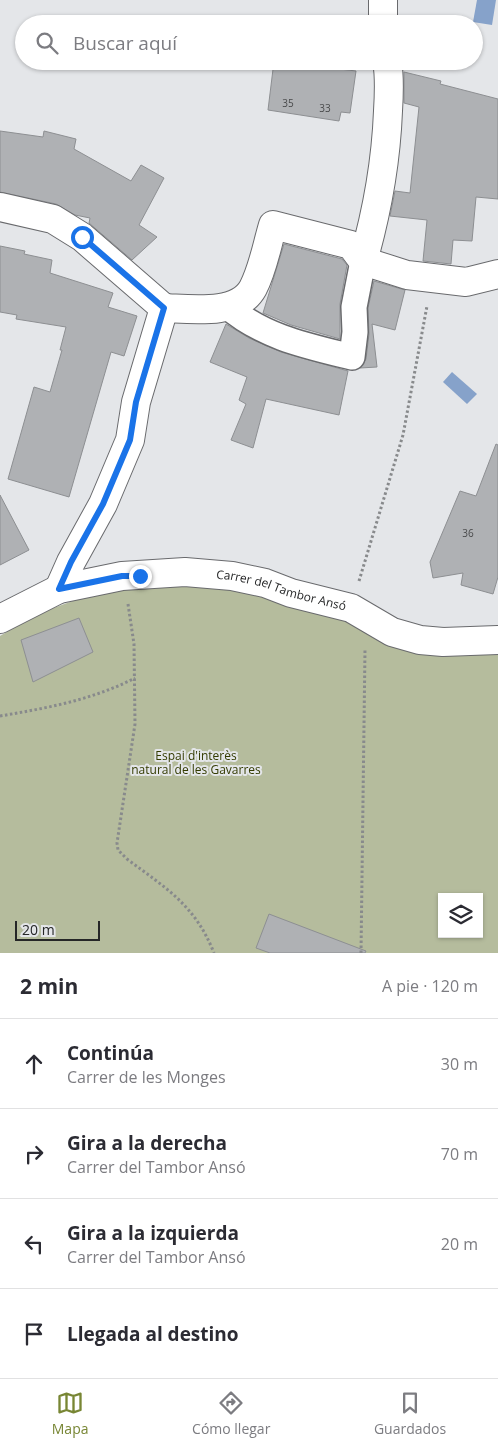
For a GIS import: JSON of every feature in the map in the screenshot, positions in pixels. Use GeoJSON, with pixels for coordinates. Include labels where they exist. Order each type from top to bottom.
{"type":"FeatureCollection","features":[{"type":"Feature","properties":{"kind":"street"},"geometry":{"type":"LineString","coordinates":[[383,0],[384,15]]}},
{"type":"Feature","properties":{"kind":"street"},"geometry":{"type":"LineString","coordinates":[[227,306],[244,320],[290,342],[352,357],[355,332],[354,307],[362,261],[373,226],[386,150],[387,70]]}},
{"type":"Feature","properties":{"kind":"street"},"geometry":{"type":"LineString","coordinates":[[0,207],[53,219],[75,232],[164,308],[198,309],[227,306],[242,301],[253,288],[273,225],[351,244],[362,261],[407,275],[466,282],[498,274]]}},
{"type":"Feature","properties":{"kind":"street"},"geometry":{"type":"LineString","coordinates":[[59,589],[71,562],[103,504],[130,440],[136,402],[164,308]]}},
{"type":"Feature","properties":{"kind":"street","name":"Carrer del Tambor Ansó"},"geometry":{"type":"LineString","coordinates":[[0,619],[59,589],[122,576],[185,572],[232,576],[360,612],[392,632],[420,640],[443,642],[498,640]]}},
{"type":"Feature","properties":{"kind":"path"},"geometry":{"type":"LineString","coordinates":[[361,953],[364,658],[360,612],[403,434],[432,278]]}},
{"type":"Feature","properties":{"kind":"path"},"geometry":{"type":"LineString","coordinates":[[122,576],[134,634],[135,724],[116,843],[118,850],[127,859],[189,908],[202,926],[214,953]]}},
{"type":"Feature","properties":{"kind":"path"},"geometry":{"type":"LineString","coordinates":[[0,716],[70,703],[113,690],[135,678]]}},
{"type":"Feature","properties":{"kind":"green space","name":"Espai d'interès natural de les Gavarres"},"geometry":{"type":"Polygon","coordinates":[[[185,572],[368,617],[498,644],[498,953],[0,953],[0,636],[37,614],[81,598],[185,572]]]}},
{"type":"Feature","properties":{"kind":"water"},"geometry":{"type":"Polygon","coordinates":[[[477,0],[496,0],[492,25],[483,24],[483,15],[474,15],[477,0]]]}},
{"type":"Feature","properties":{"kind":"water"},"geometry":{"type":"Polygon","coordinates":[[[452,372],[477,394],[467,404],[443,382],[452,372]]]}},
{"type":"Feature","properties":{"kind":"building"},"geometry":{"type":"Polygon","coordinates":[[[273,70],[356,71],[350,113],[341,112],[339,121],[268,110],[273,70]]]}},
{"type":"Feature","properties":{"kind":"building"},"geometry":{"type":"Polygon","coordinates":[[[404,72],[441,81],[440,84],[498,99],[498,199],[476,197],[472,241],[453,240],[451,264],[423,261],[427,220],[390,216],[395,191],[410,193],[419,107],[404,103],[404,72]]]}},
{"type":"Feature","properties":{"kind":"building"},"geometry":{"type":"Polygon","coordinates":[[[0,131],[43,137],[44,131],[76,139],[74,149],[131,181],[141,165],[164,178],[139,225],[157,237],[132,260],[89,223],[90,218],[75,215],[56,204],[0,192],[0,131]]]}},
{"type":"Feature","properties":{"kind":"building"},"geometry":{"type":"Polygon","coordinates":[[[284,244],[342,259],[347,265],[340,304],[340,339],[291,325],[263,313],[284,244]]]}},
{"type":"Feature","properties":{"kind":"building"},"geometry":{"type":"Polygon","coordinates":[[[0,246],[25,251],[24,254],[52,260],[50,273],[113,293],[108,307],[137,316],[124,356],[111,352],[69,497],[8,479],[34,387],[50,392],[62,350],[60,350],[66,327],[16,319],[17,315],[0,312],[0,246]]]}},
{"type":"Feature","properties":{"kind":"building"},"geometry":{"type":"Polygon","coordinates":[[[374,281],[405,290],[395,330],[372,324],[377,367],[360,368],[366,359],[369,334],[368,308],[374,281]]]}},
{"type":"Feature","properties":{"kind":"building"},"geometry":{"type":"Polygon","coordinates":[[[226,324],[249,338],[281,352],[348,371],[339,415],[266,399],[253,448],[231,440],[246,404],[239,400],[247,377],[210,362],[226,324]]]}},
{"type":"Feature","properties":{"kind":"building"},"geometry":{"type":"Polygon","coordinates":[[[496,444],[498,445],[498,577],[493,594],[461,585],[463,573],[433,578],[430,562],[460,491],[476,496],[496,444]]]}},
{"type":"Feature","properties":{"kind":"building"},"geometry":{"type":"Polygon","coordinates":[[[0,495],[29,550],[0,565],[0,495]]]}},
{"type":"Feature","properties":{"kind":"building"},"geometry":{"type":"Polygon","coordinates":[[[79,618],[93,652],[33,682],[21,640],[79,618]]]}},
{"type":"Feature","properties":{"kind":"building"},"geometry":{"type":"Polygon","coordinates":[[[269,914],[366,951],[365,953],[270,953],[256,948],[269,914]]]}},
{"type":"Feature","properties":{"kind":"route"},"geometry":{"type":"LineString","coordinates":[[82,237],[164,308],[136,402],[130,440],[103,504],[71,562],[59,589],[122,576],[140,576]]}}]}
